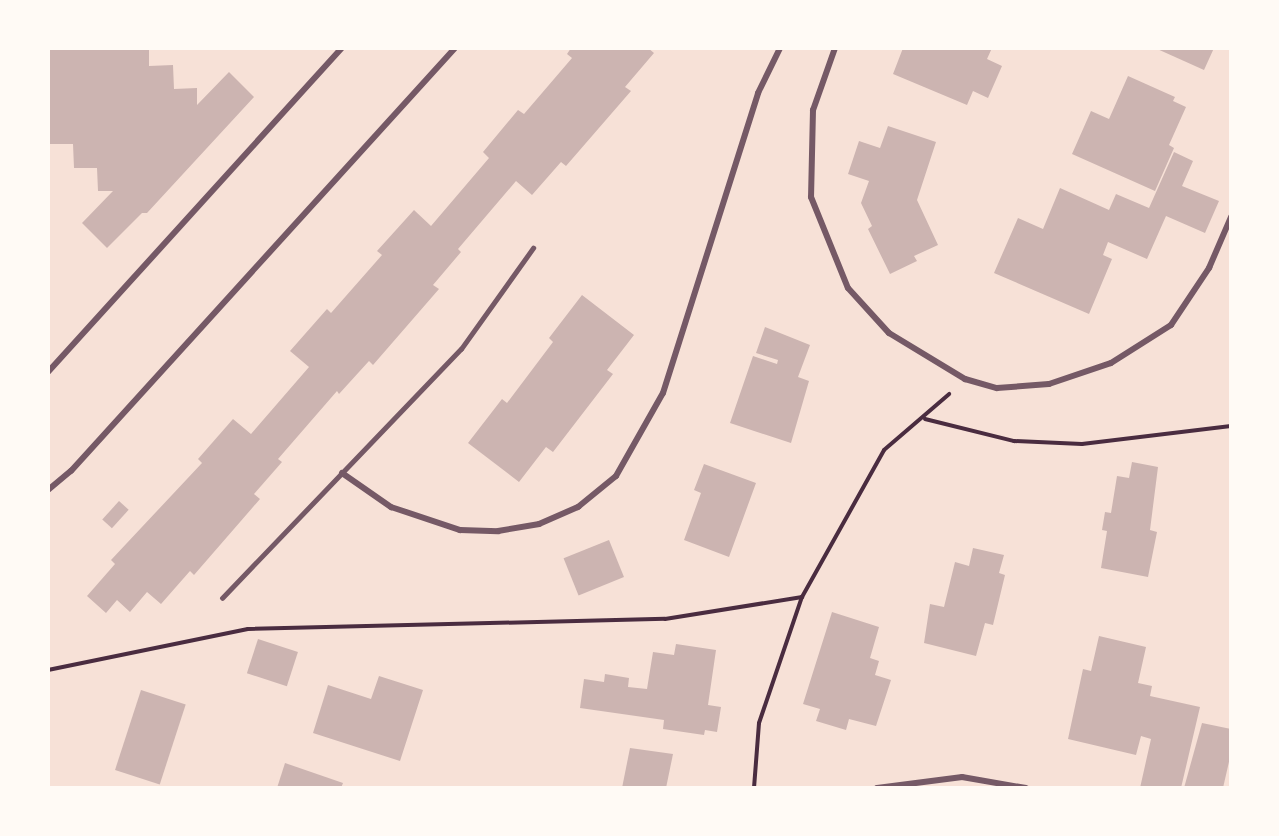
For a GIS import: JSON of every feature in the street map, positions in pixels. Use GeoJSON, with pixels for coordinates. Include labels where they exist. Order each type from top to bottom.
{"type":"FeatureCollection","features":[{"type":"Feature","properties":{"kind":"street"},"geometry":{"type":"LineString","coordinates":[[48,372],[342,48]]}},
{"type":"Feature","properties":{"kind":"street"},"geometry":{"type":"LineString","coordinates":[[48,490],[79,462],[455,48]]}},
{"type":"Feature","properties":{"kind":"street"},"geometry":{"type":"LineString","coordinates":[[342,473],[391,507],[460,530],[498,531],[538,524],[578,507],[616,476],[663,393],[758,93],[780,48]]}},
{"type":"Feature","properties":{"kind":"street"},"geometry":{"type":"LineString","coordinates":[[836,48],[813,110],[811,197],[848,288],[889,333],[965,379],[997,388],[1049,384],[1111,363],[1171,325],[1209,268],[1231,217]]}},
{"type":"Feature","properties":{"kind":"street"},"geometry":{"type":"LineString","coordinates":[[877,788],[962,777],[1026,788]]}},
{"type":"Feature","properties":{"kind":"lane"},"geometry":{"type":"LineString","coordinates":[[222,598],[461,349],[533,248]]}},
{"type":"Feature","properties":{"kind":"path"},"geometry":{"type":"LineString","coordinates":[[754,788],[759,723],[802,597],[884,450],[924,419],[965,379]]}},
{"type":"Feature","properties":{"kind":"path"},"geometry":{"type":"LineString","coordinates":[[924,419],[1014,441],[1082,444],[1231,426]]}},
{"type":"Feature","properties":{"kind":"path"},"geometry":{"type":"LineString","coordinates":[[48,670],[248,629],[664,619],[802,597]]}},
{"type":"Feature","properties":{"kind":"building"},"geometry":{"type":"Polygon","coordinates":[[[48,48],[149,48],[149,66],[173,65],[174,89],[197,88],[197,105],[229,72],[254,97],[147,213],[142,213],[107,248],[82,223],[113,191],[98,191],[97,168],[74,168],[73,144],[50,144],[48,48]]]}},
{"type":"Feature","properties":{"kind":"building"},"geometry":{"type":"Polygon","coordinates":[[[571,48],[648,48],[654,53],[625,87],[631,91],[566,166],[561,162],[532,195],[516,181],[458,249],[461,252],[433,285],[439,289],[373,365],[369,361],[339,394],[337,391],[278,459],[282,462],[254,494],[260,499],[194,575],[190,571],[161,604],[147,592],[130,612],[117,600],[106,613],[87,596],[115,564],[111,560],[202,463],[198,459],[233,419],[251,434],[309,367],[290,351],[327,309],[331,313],[382,255],[377,251],[414,210],[431,226],[489,158],[483,152],[518,110],[524,114],[572,58],[567,54],[571,48]]]}},
{"type":"Feature","properties":{"kind":"building"},"geometry":{"type":"Polygon","coordinates":[[[903,48],[992,48],[987,59],[1002,66],[988,98],[973,91],[967,105],[893,74],[903,48]]]}},
{"type":"Feature","properties":{"kind":"building"},"geometry":{"type":"Polygon","coordinates":[[[1155,48],[1214,48],[1204,70],[1155,48]]]}},
{"type":"Feature","properties":{"kind":"building"},"geometry":{"type":"Polygon","coordinates":[[[1128,76],[1175,97],[1173,101],[1186,107],[1169,145],[1174,148],[1155,191],[1072,154],[1091,111],[1109,119],[1128,76]]]}},
{"type":"Feature","properties":{"kind":"building"},"geometry":{"type":"Polygon","coordinates":[[[888,126],[936,142],[917,200],[938,245],[914,256],[917,261],[890,274],[868,229],[872,226],[861,203],[869,181],[848,174],[859,141],[880,148],[888,126]]]}},
{"type":"Feature","properties":{"kind":"building"},"geometry":{"type":"Polygon","coordinates":[[[1174,152],[1193,161],[1182,186],[1219,201],[1205,233],[1166,216],[1147,259],[1108,242],[1103,255],[1112,259],[1089,314],[994,273],[1018,218],[1043,229],[1060,188],[1109,210],[1116,194],[1149,208],[1174,152]]]}},
{"type":"Feature","properties":{"kind":"building"},"geometry":{"type":"Polygon","coordinates":[[[582,295],[634,335],[607,370],[613,374],[553,452],[546,447],[519,482],[468,443],[502,399],[507,403],[553,342],[549,338],[582,295]]]}},
{"type":"Feature","properties":{"kind":"building"},"geometry":{"type":"Polygon","coordinates":[[[765,327],[810,345],[798,377],[809,381],[791,443],[730,423],[753,356],[777,364],[778,360],[756,353],[765,327]]]}},
{"type":"Feature","properties":{"kind":"building"},"geometry":{"type":"Polygon","coordinates":[[[1132,462],[1158,467],[1150,530],[1157,532],[1148,577],[1101,568],[1107,531],[1102,530],[1105,512],[1111,513],[1117,476],[1129,478],[1132,462]]]}},
{"type":"Feature","properties":{"kind":"building"},"geometry":{"type":"Polygon","coordinates":[[[704,464],[756,483],[729,557],[684,540],[701,493],[694,490],[704,464]]]}},
{"type":"Feature","properties":{"kind":"building"},"geometry":{"type":"Polygon","coordinates":[[[119,501],[129,510],[112,528],[102,520],[119,501]]]}},
{"type":"Feature","properties":{"kind":"building"},"geometry":{"type":"Polygon","coordinates":[[[609,540],[624,577],[579,595],[564,558],[609,540]]]}},
{"type":"Feature","properties":{"kind":"building"},"geometry":{"type":"Polygon","coordinates":[[[973,548],[1004,555],[999,573],[1005,575],[993,625],[985,623],[976,656],[924,643],[930,604],[944,607],[955,562],[969,566],[973,548]]]}},
{"type":"Feature","properties":{"kind":"building"},"geometry":{"type":"Polygon","coordinates":[[[832,612],[879,627],[870,658],[879,661],[875,675],[891,680],[876,726],[849,719],[846,730],[816,721],[820,709],[803,704],[832,612]]]}},
{"type":"Feature","properties":{"kind":"building"},"geometry":{"type":"Polygon","coordinates":[[[1099,636],[1146,647],[1138,683],[1152,686],[1150,696],[1200,707],[1181,788],[1140,788],[1151,739],[1141,736],[1136,755],[1068,739],[1083,669],[1091,671],[1099,636]]]}},
{"type":"Feature","properties":{"kind":"building"},"geometry":{"type":"Polygon","coordinates":[[[258,639],[298,652],[287,686],[247,673],[258,639]]]}},
{"type":"Feature","properties":{"kind":"building"},"geometry":{"type":"Polygon","coordinates":[[[676,644],[716,650],[708,705],[721,707],[717,732],[705,730],[704,735],[663,729],[664,720],[580,708],[584,679],[604,682],[605,674],[629,678],[628,687],[647,689],[653,652],[674,655],[676,644]]]}},
{"type":"Feature","properties":{"kind":"building"},"geometry":{"type":"Polygon","coordinates":[[[379,676],[423,690],[400,761],[313,733],[328,685],[371,699],[379,676]]]}},
{"type":"Feature","properties":{"kind":"building"},"geometry":{"type":"Polygon","coordinates":[[[141,690],[186,705],[160,784],[115,770],[141,690]]]}},
{"type":"Feature","properties":{"kind":"building"},"geometry":{"type":"Polygon","coordinates":[[[1202,723],[1231,729],[1231,753],[1223,788],[1184,788],[1202,723]]]}},
{"type":"Feature","properties":{"kind":"building"},"geometry":{"type":"Polygon","coordinates":[[[630,748],[673,754],[666,788],[622,788],[630,748]]]}},
{"type":"Feature","properties":{"kind":"building"},"geometry":{"type":"Polygon","coordinates":[[[285,763],[343,783],[341,788],[277,788],[285,763]]]}}]}
